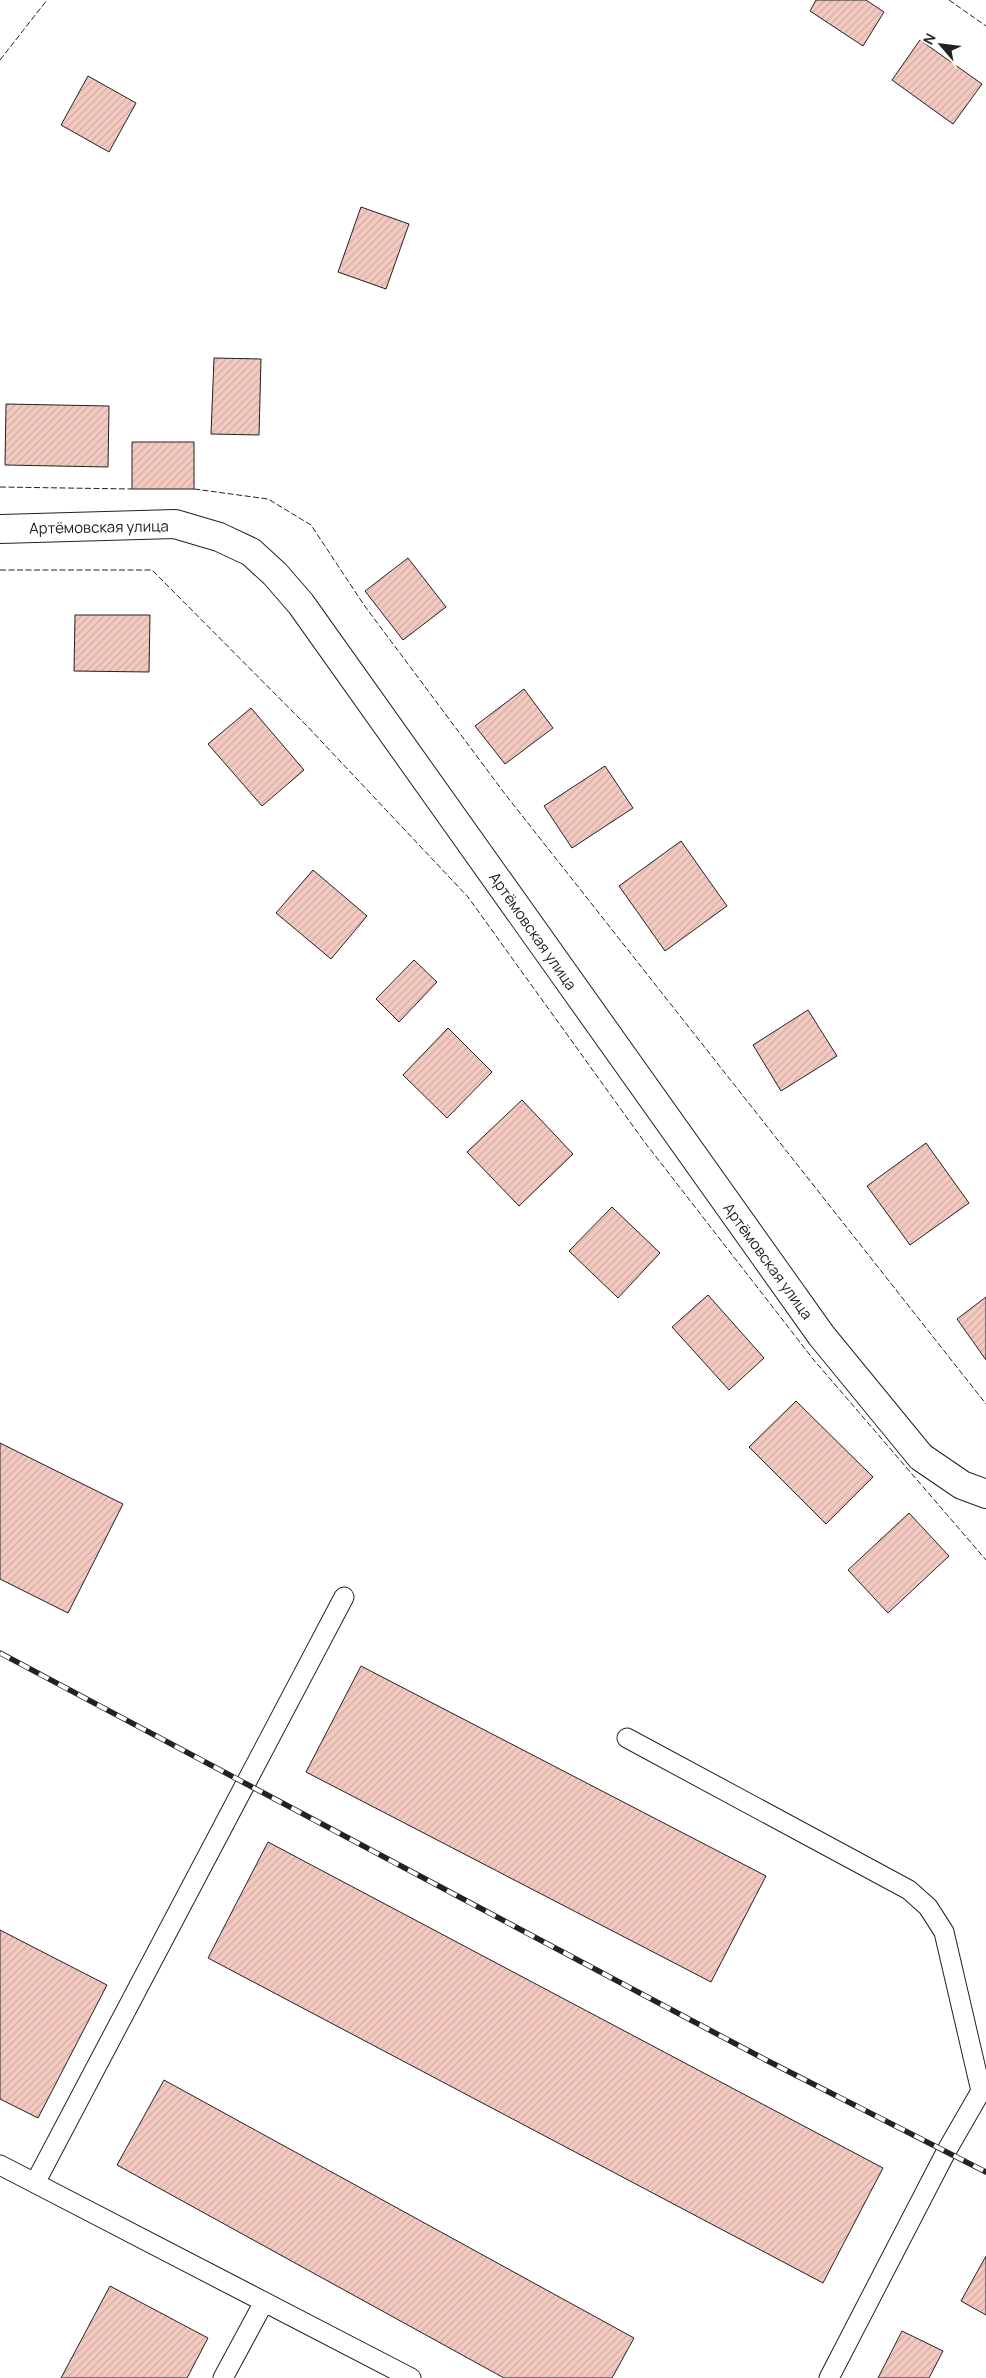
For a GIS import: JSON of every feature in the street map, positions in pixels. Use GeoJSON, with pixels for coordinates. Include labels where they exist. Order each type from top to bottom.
{"type":"FeatureCollection","features":[{"type":"Feature","properties":{"kind":"street","name":"Артёмовская улица"},"geometry":{"type":"LineString","coordinates":[[0,529],[175,524],[219,537],[251,552],[275,574],[301,604],[821,1335],[920,1457],[962,1485],[986,1494]]}},
{"type":"Feature","properties":{"kind":"lane"},"geometry":{"type":"LineString","coordinates":[[35,2183],[344,1597]]}},
{"type":"Feature","properties":{"kind":"lane"},"geometry":{"type":"LineString","coordinates":[[627,1738],[909,1890],[928,1907],[944,1932],[984,2092],[947,2150],[829,2378]]}},
{"type":"Feature","properties":{"kind":"lane"},"geometry":{"type":"LineString","coordinates":[[0,2165],[411,2378]]}},
{"type":"Feature","properties":{"kind":"lane"},"geometry":{"type":"LineString","coordinates":[[223,2378],[264,2302]]}},
{"type":"Feature","properties":{"kind":"building"},"geometry":{"type":"Polygon","coordinates":[[[816,0],[866,0],[884,12],[863,46],[810,11],[816,0]]]}},
{"type":"Feature","properties":{"kind":"building"},"geometry":{"type":"Polygon","coordinates":[[[920,40],[982,84],[953,124],[892,80],[920,40]]]}},
{"type":"Feature","properties":{"kind":"building"},"geometry":{"type":"Polygon","coordinates":[[[88,76],[136,103],[109,152],[61,125],[88,76]]]}},
{"type":"Feature","properties":{"kind":"building"},"geometry":{"type":"Polygon","coordinates":[[[361,207],[409,224],[386,289],[338,272],[361,207]]]}},
{"type":"Feature","properties":{"kind":"building"},"geometry":{"type":"Polygon","coordinates":[[[214,358],[261,359],[259,435],[211,434],[214,358]]]}},
{"type":"Feature","properties":{"kind":"building"},"geometry":{"type":"Polygon","coordinates":[[[6,404],[109,406],[108,467],[5,465],[6,404]]]}},
{"type":"Feature","properties":{"kind":"building"},"geometry":{"type":"Polygon","coordinates":[[[132,442],[194,442],[194,489],[132,489],[132,442]]]}},
{"type":"Feature","properties":{"kind":"building"},"geometry":{"type":"Polygon","coordinates":[[[408,558],[446,607],[403,640],[365,591],[408,558]]]}},
{"type":"Feature","properties":{"kind":"building"},"geometry":{"type":"Polygon","coordinates":[[[75,615],[150,615],[149,672],[74,671],[75,615]]]}},
{"type":"Feature","properties":{"kind":"building"},"geometry":{"type":"Polygon","coordinates":[[[524,689],[553,728],[505,764],[475,726],[524,689]]]}},
{"type":"Feature","properties":{"kind":"building"},"geometry":{"type":"Polygon","coordinates":[[[251,708],[304,770],[262,806],[208,744],[251,708]]]}},
{"type":"Feature","properties":{"kind":"building"},"geometry":{"type":"Polygon","coordinates":[[[605,766],[633,808],[572,848],[544,806],[605,766]]]}},
{"type":"Feature","properties":{"kind":"building"},"geometry":{"type":"Polygon","coordinates":[[[681,841],[727,906],[665,951],[619,886],[681,841]]]}},
{"type":"Feature","properties":{"kind":"building"},"geometry":{"type":"Polygon","coordinates":[[[313,870],[367,916],[331,959],[276,913],[313,870]]]}},
{"type":"Feature","properties":{"kind":"building"},"geometry":{"type":"Polygon","coordinates":[[[414,960],[437,982],[399,1022],[376,999],[414,960]]]}},
{"type":"Feature","properties":{"kind":"building"},"geometry":{"type":"Polygon","coordinates":[[[808,1010],[837,1056],[781,1091],[753,1045],[808,1010]]]}},
{"type":"Feature","properties":{"kind":"building"},"geometry":{"type":"Polygon","coordinates":[[[448,1028],[492,1072],[447,1118],[403,1075],[448,1028]]]}},
{"type":"Feature","properties":{"kind":"building"},"geometry":{"type":"Polygon","coordinates":[[[522,1100],[573,1154],[519,1206],[467,1152],[522,1100]]]}},
{"type":"Feature","properties":{"kind":"building"},"geometry":{"type":"Polygon","coordinates":[[[926,1143],[969,1203],[910,1245],[867,1186],[926,1143]]]}},
{"type":"Feature","properties":{"kind":"building"},"geometry":{"type":"Polygon","coordinates":[[[612,1207],[660,1253],[618,1298],[569,1251],[612,1207]]]}},
{"type":"Feature","properties":{"kind":"building"},"geometry":{"type":"Polygon","coordinates":[[[708,1295],[764,1358],[729,1390],[672,1327],[708,1295]]]}},
{"type":"Feature","properties":{"kind":"building"},"geometry":{"type":"Polygon","coordinates":[[[986,1297],[986,1360],[957,1319],[986,1297]]]}},
{"type":"Feature","properties":{"kind":"building"},"geometry":{"type":"Polygon","coordinates":[[[796,1401],[873,1477],[826,1524],[749,1447],[796,1401]]]}},
{"type":"Feature","properties":{"kind":"building"},"geometry":{"type":"Polygon","coordinates":[[[0,1443],[123,1504],[68,1613],[0,1579],[0,1443]]]}},
{"type":"Feature","properties":{"kind":"building"},"geometry":{"type":"Polygon","coordinates":[[[909,1513],[949,1556],[888,1613],[848,1570],[909,1513]]]}},
{"type":"Feature","properties":{"kind":"building"},"geometry":{"type":"Polygon","coordinates":[[[361,1666],[766,1876],[711,1982],[306,1772],[361,1666]]]}},
{"type":"Feature","properties":{"kind":"building"},"geometry":{"type":"Polygon","coordinates":[[[268,1842],[883,2168],[823,2283],[208,1958],[268,1842]]]}},
{"type":"Feature","properties":{"kind":"building"},"geometry":{"type":"Polygon","coordinates":[[[0,1930],[107,1985],[38,2118],[0,2099],[0,1930]]]}},
{"type":"Feature","properties":{"kind":"building"},"geometry":{"type":"Polygon","coordinates":[[[164,2080],[634,2338],[612,2378],[504,2378],[117,2165],[164,2080]]]}},
{"type":"Feature","properties":{"kind":"building"},"geometry":{"type":"Polygon","coordinates":[[[986,2256],[986,2315],[961,2301],[986,2256]]]}},
{"type":"Feature","properties":{"kind":"building"},"geometry":{"type":"Polygon","coordinates":[[[110,2286],[208,2338],[187,2378],[61,2378],[110,2286]]]}},
{"type":"Feature","properties":{"kind":"building"},"geometry":{"type":"Polygon","coordinates":[[[902,2331],[943,2351],[929,2378],[878,2378],[902,2331]]]}},
{"type":"Feature","properties":{"kind":"railway"},"geometry":{"type":"LineString","coordinates":[[0,1653],[766,2060],[986,2172]]}},
{"type":"Feature","properties":{"kind":"fence"},"geometry":{"type":"LineString","coordinates":[[0,60],[47,0]]}},
{"type":"Feature","properties":{"kind":"fence"},"geometry":{"type":"LineString","coordinates":[[949,0],[986,26]]}},
{"type":"Feature","properties":{"kind":"fence"},"geometry":{"type":"LineString","coordinates":[[0,487],[132,489]]}},
{"type":"Feature","properties":{"kind":"fence"},"geometry":{"type":"LineString","coordinates":[[194,489],[268,499],[311,525],[364,605],[505,794],[986,1404]]}},
{"type":"Feature","properties":{"kind":"fence"},"geometry":{"type":"LineString","coordinates":[[0,570],[152,570],[307,726],[468,897],[643,1140],[813,1359],[986,1560]]}}]}
